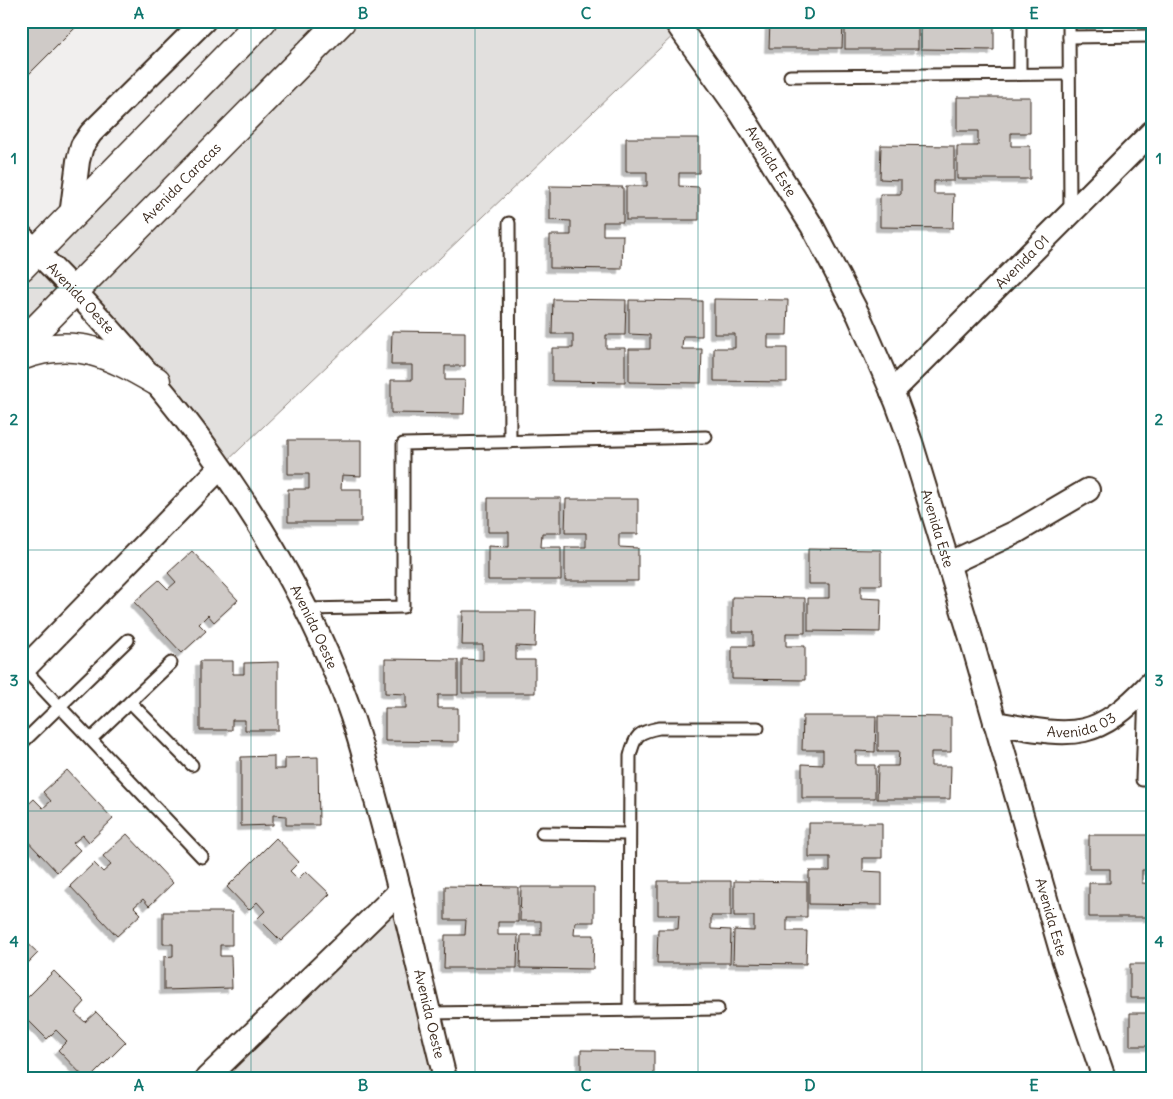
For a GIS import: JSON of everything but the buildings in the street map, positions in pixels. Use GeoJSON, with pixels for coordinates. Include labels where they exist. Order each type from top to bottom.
{"type":"FeatureCollection","features":[{"type":"Feature","properties":{"kind":"street"},"geometry":{"type":"LineString","coordinates":[[71,216],[82,146],[90,133],[204,21]]}},
{"type":"Feature","properties":{"kind":"street"},"geometry":{"type":"LineString","coordinates":[[26,251],[71,216],[262,21]]}},
{"type":"Feature","properties":{"kind":"street","name":"Avenida Caracas"},"geometry":{"type":"LineString","coordinates":[[21,345],[341,21]]}},
{"type":"Feature","properties":{"kind":"street","name":"Avenida Este"},"geometry":{"type":"LineString","coordinates":[[675,21],[740,112],[812,226],[859,316],[892,392],[911,442],[948,564],[1063,958],[1104,1078]]}},
{"type":"Feature","properties":{"kind":"street","name":"Avenida 01"},"geometry":{"type":"LineString","coordinates":[[892,392],[1152,132]]}},
{"type":"Feature","properties":{"kind":"street","name":"Avenida Oeste"},"geometry":{"type":"LineString","coordinates":[[26,251],[75,290],[156,381],[190,424],[276,552],[308,610],[351,711],[400,891],[445,1078]]}},
{"type":"Feature","properties":{"kind":"street"},"geometry":{"type":"LineString","coordinates":[[21,356],[39,350],[63,346],[92,350],[122,361],[156,381]]}},
{"type":"Feature","properties":{"kind":"street"},"geometry":{"type":"LineString","coordinates":[[23,670],[220,468]]}},
{"type":"Feature","properties":{"kind":"street"},"geometry":{"type":"LineString","coordinates":[[948,564],[1016,532],[1088,490]]}},
{"type":"Feature","properties":{"kind":"street","name":"Avenida 03"},"geometry":{"type":"LineString","coordinates":[[995,723],[1062,733],[1093,729],[1107,722],[1148,685]]}},
{"type":"Feature","properties":{"kind":"street"},"geometry":{"type":"LineString","coordinates":[[207,1078],[400,891]]}},
{"type":"Feature","properties":{"kind":"lane"},"geometry":{"type":"LineString","coordinates":[[1020,21],[1020,74]]}},
{"type":"Feature","properties":{"kind":"lane"},"geometry":{"type":"LineString","coordinates":[[1069,21],[1070,214]]}},
{"type":"Feature","properties":{"kind":"lane"},"geometry":{"type":"LineString","coordinates":[[1069,37],[1151,36]]}},
{"type":"Feature","properties":{"kind":"lane"},"geometry":{"type":"LineString","coordinates":[[790,76],[1069,74]]}},
{"type":"Feature","properties":{"kind":"lane"},"geometry":{"type":"LineString","coordinates":[[509,223],[510,442]]}},
{"type":"Feature","properties":{"kind":"lane"},"geometry":{"type":"LineString","coordinates":[[308,610],[403,607],[403,444],[706,437]]}},
{"type":"Feature","properties":{"kind":"lane"},"geometry":{"type":"LineString","coordinates":[[21,744],[128,640]]}},
{"type":"Feature","properties":{"kind":"lane"},"geometry":{"type":"LineString","coordinates":[[90,739],[171,663]]}},
{"type":"Feature","properties":{"kind":"lane"},"geometry":{"type":"LineString","coordinates":[[23,670],[202,857]]}},
{"type":"Feature","properties":{"kind":"lane"},"geometry":{"type":"LineString","coordinates":[[1148,685],[1142,780],[1152,780]]}},
{"type":"Feature","properties":{"kind":"lane"},"geometry":{"type":"LineString","coordinates":[[130,702],[192,765]]}},
{"type":"Feature","properties":{"kind":"lane"},"geometry":{"type":"LineString","coordinates":[[628,1010],[630,756],[634,740],[643,731],[659,728],[758,728]]}},
{"type":"Feature","properties":{"kind":"lane"},"geometry":{"type":"LineString","coordinates":[[542,834],[629,834]]}},
{"type":"Feature","properties":{"kind":"lane"},"geometry":{"type":"LineString","coordinates":[[430,1013],[718,1010]]}},
{"type":"Feature","properties":{"kind":"shaded area"},"geometry":{"type":"Polygon","coordinates":[[[21,21],[262,21],[21,266],[21,21]]]}},
{"type":"Feature","properties":{"kind":"shaded area"},"geometry":{"type":"Polygon","coordinates":[[[262,21],[675,21],[681,28],[220,468],[75,290],[21,345],[21,266],[262,21]]]}},
{"type":"Feature","properties":{"kind":"shaded area"},"geometry":{"type":"Polygon","coordinates":[[[400,891],[445,1078],[207,1078],[400,891]]]}}]}
